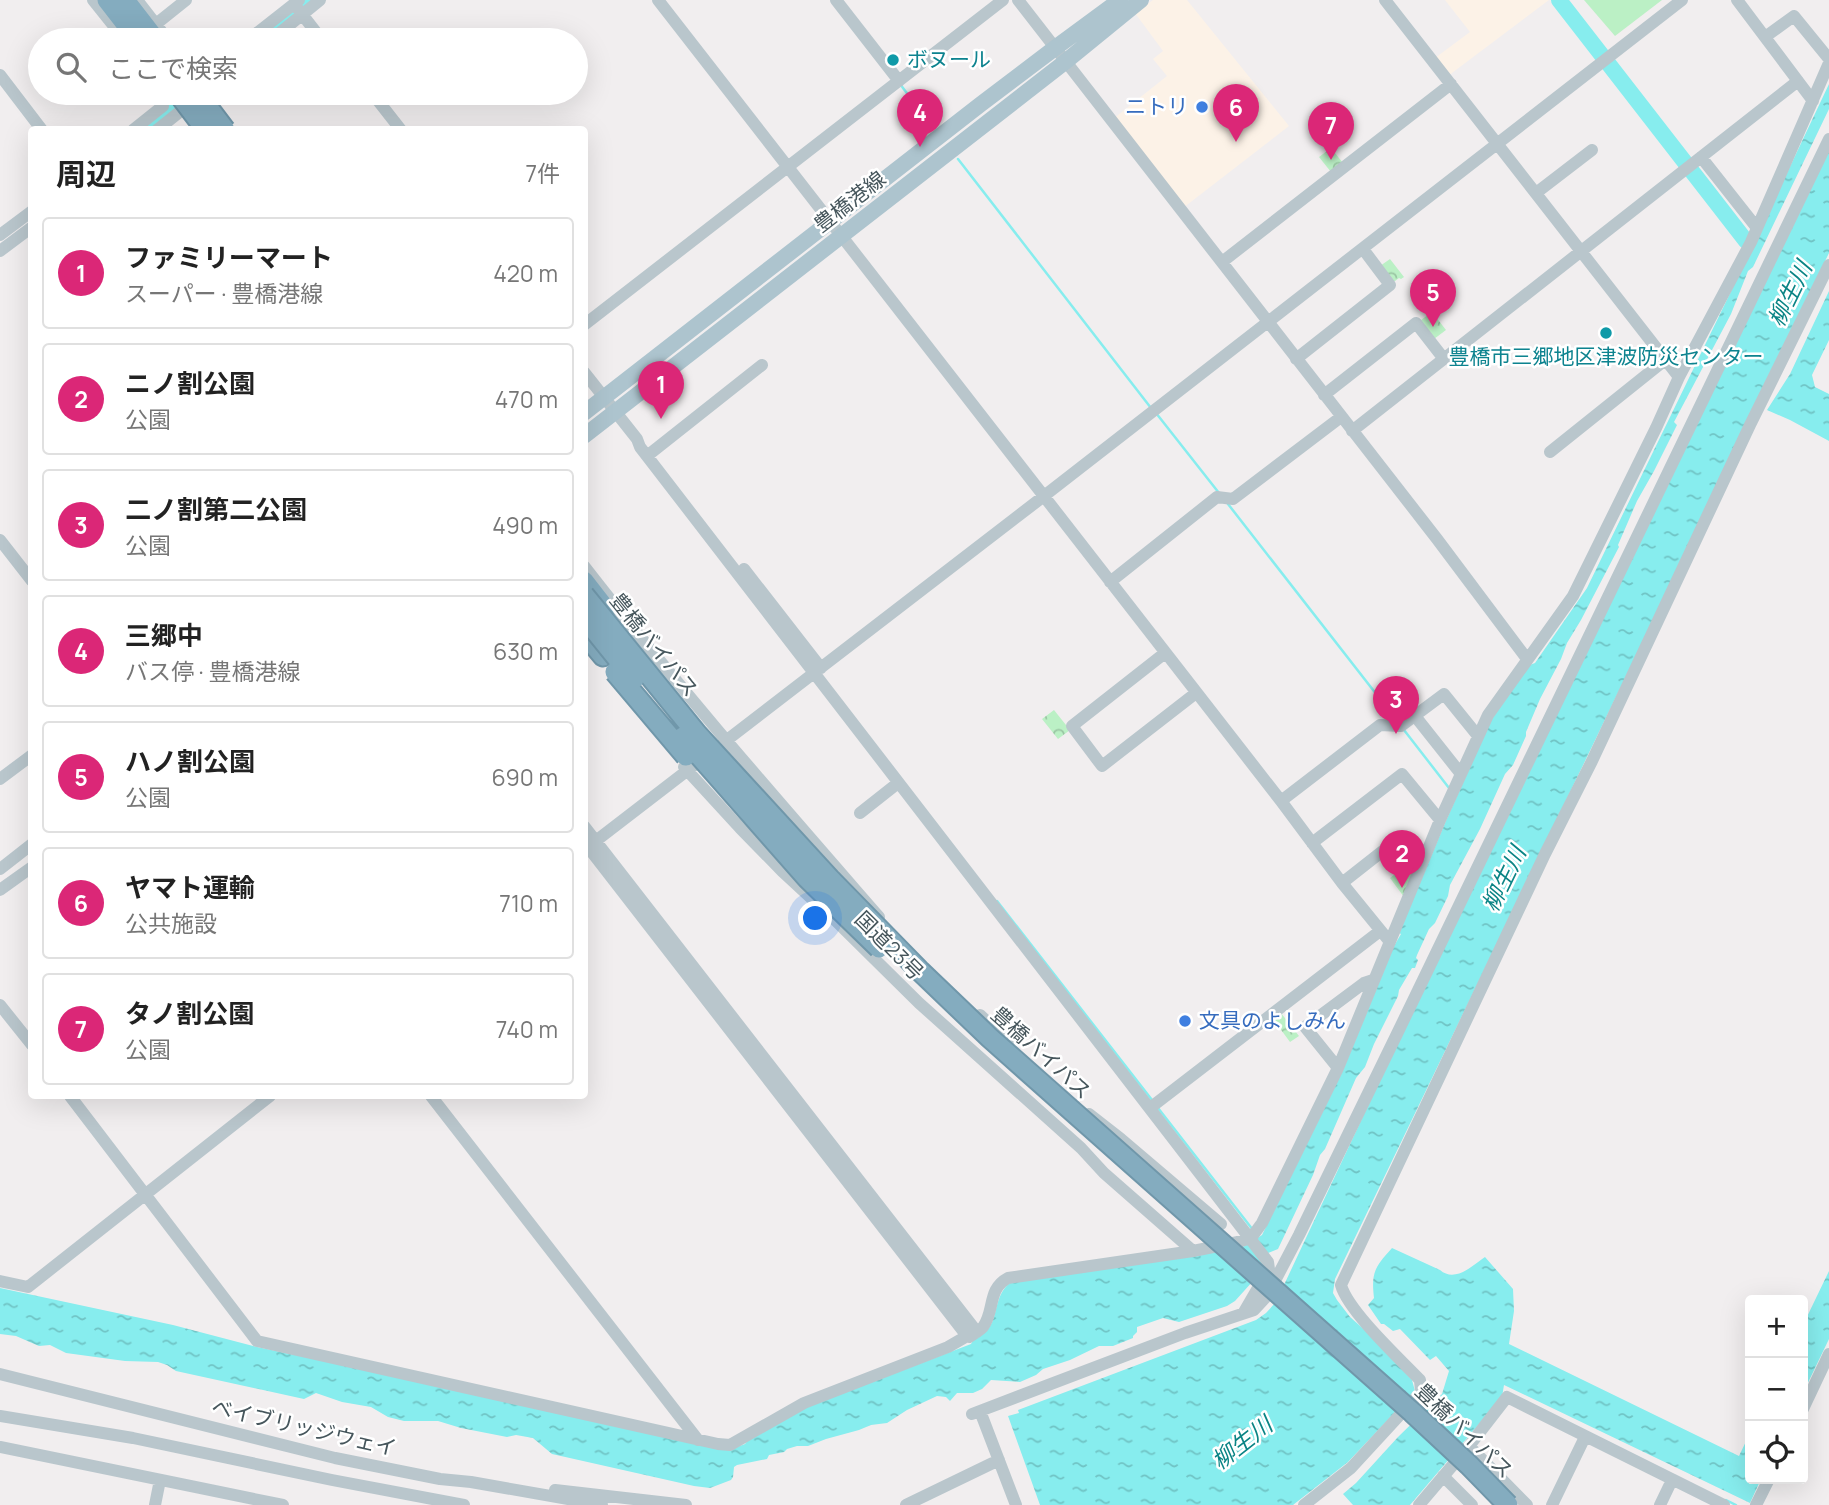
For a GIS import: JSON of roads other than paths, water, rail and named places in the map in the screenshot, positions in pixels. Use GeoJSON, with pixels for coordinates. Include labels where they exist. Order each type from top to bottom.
{"type":"FeatureCollection","features":[{"type":"Feature","properties":{"kind":"highway"},"geometry":{"type":"LineString","coordinates":[[107,0],[129,28]]}},
{"type":"Feature","properties":{"kind":"highway"},"geometry":{"type":"LineString","coordinates":[[125,0],[152,28]]}},
{"type":"Feature","properties":{"kind":"highway"},"geometry":{"type":"LineString","coordinates":[[177,105],[201,126]]}},
{"type":"Feature","properties":{"kind":"highway"},"geometry":{"type":"LineString","coordinates":[[206,105],[222,126]]}},
{"type":"Feature","properties":{"kind":"highway"},"geometry":{"type":"LineString","coordinates":[[588,586],[799,844]]}},
{"type":"Feature","properties":{"kind":"highway","name":"豊橋バイパス"},"geometry":{"type":"LineString","coordinates":[[588,600],[697,734],[881,932],[990,1038],[1412,1412],[1507,1505]]}},
{"type":"Feature","properties":{"kind":"highway","name":"豊橋バイパス"},"geometry":{"type":"LineString","coordinates":[[588,622],[684,739],[807,878],[1000,1065],[1405,1423],[1489,1505]]}},
{"type":"Feature","properties":{"kind":"highway"},"geometry":{"type":"LineString","coordinates":[[588,638],[720,796],[759,836],[807,878]]}},
{"type":"Feature","properties":{"kind":"main road","name":"豊橋港線"},"geometry":{"type":"LineString","coordinates":[[588,410],[1055,48],[1121,0]]}},
{"type":"Feature","properties":{"kind":"main road","name":"豊橋港線"},"geometry":{"type":"LineString","coordinates":[[588,433],[1141,0]]}},
{"type":"Feature","properties":{"kind":"street"},"geometry":{"type":"LineString","coordinates":[[93,0],[115,28]]}},
{"type":"Feature","properties":{"kind":"street"},"geometry":{"type":"LineString","coordinates":[[138,0],[154,28]]}},
{"type":"Feature","properties":{"kind":"street"},"geometry":{"type":"LineString","coordinates":[[160,28],[186,0]]}},
{"type":"Feature","properties":{"kind":"street"},"geometry":{"type":"LineString","coordinates":[[267,28],[299,7],[320,0]]}},
{"type":"Feature","properties":{"kind":"street"},"geometry":{"type":"LineString","coordinates":[[658,0],[1390,942]]}},
{"type":"Feature","properties":{"kind":"street"},"geometry":{"type":"LineString","coordinates":[[836,0],[899,81]]}},
{"type":"Feature","properties":{"kind":"street"},"geometry":{"type":"LineString","coordinates":[[588,322],[1003,0]]}},
{"type":"Feature","properties":{"kind":"street"},"geometry":{"type":"LineString","coordinates":[[1018,0],[1444,548],[1527,659]]}},
{"type":"Feature","properties":{"kind":"street"},"geometry":{"type":"LineString","coordinates":[[1385,0],[1581,251],[1677,381]]}},
{"type":"Feature","properties":{"kind":"street"},"geometry":{"type":"LineString","coordinates":[[972,1335],[668,942],[588,845],[818,671],[1682,0]]}},
{"type":"Feature","properties":{"kind":"street"},"geometry":{"type":"LineString","coordinates":[[1737,0],[1813,101]]}},
{"type":"Feature","properties":{"kind":"street"},"geometry":{"type":"LineString","coordinates":[[299,7],[317,28]]}},
{"type":"Feature","properties":{"kind":"street"},"geometry":{"type":"LineString","coordinates":[[281,28],[299,7]]}},
{"type":"Feature","properties":{"kind":"street"},"geometry":{"type":"LineString","coordinates":[[72,1099],[257,1341],[718,1444],[730,1445],[804,1403],[948,1347],[972,1335],[985,1322],[996,1287],[1008,1278],[1193,1251],[1238,1242],[1254,1235],[1338,1068],[1440,820],[1488,715],[1573,596],[1677,381],[1757,228],[1813,101],[1829,61],[1794,16],[1765,37]]}},
{"type":"Feature","properties":{"kind":"street"},"geometry":{"type":"LineString","coordinates":[[1352,431],[1798,80]]}},
{"type":"Feature","properties":{"kind":"street"},"geometry":{"type":"LineString","coordinates":[[2,84],[29,126]]}},
{"type":"Feature","properties":{"kind":"street"},"geometry":{"type":"LineString","coordinates":[[2,84],[39,126]]}},
{"type":"Feature","properties":{"kind":"street"},"geometry":{"type":"LineString","coordinates":[[1222,262],[1451,84]]}},
{"type":"Feature","properties":{"kind":"street"},"geometry":{"type":"LineString","coordinates":[[156,124],[169,105]]}},
{"type":"Feature","properties":{"kind":"street"},"geometry":{"type":"LineString","coordinates":[[175,105],[192,126]]}},
{"type":"Feature","properties":{"kind":"street"},"geometry":{"type":"LineString","coordinates":[[215,105],[233,126]]}},
{"type":"Feature","properties":{"kind":"street"},"geometry":{"type":"LineString","coordinates":[[376,105],[390,126]]}},
{"type":"Feature","properties":{"kind":"street"},"geometry":{"type":"LineString","coordinates":[[1016,1505],[999,1460],[976,1413],[1254,1310],[1267,1296],[1299,1236],[1829,139]]}},
{"type":"Feature","properties":{"kind":"street"},"geometry":{"type":"LineString","coordinates":[[1536,193],[1592,150]]}},
{"type":"Feature","properties":{"kind":"street"},"geometry":{"type":"LineString","coordinates":[[1701,157],[1757,228]]}},
{"type":"Feature","properties":{"kind":"street"},"geometry":{"type":"LineString","coordinates":[[0,235],[23,228]]}},
{"type":"Feature","properties":{"kind":"street"},"geometry":{"type":"LineString","coordinates":[[0,251],[23,228]]}},
{"type":"Feature","properties":{"kind":"street"},"geometry":{"type":"LineString","coordinates":[[1296,359],[1390,285],[1363,249]]}},
{"type":"Feature","properties":{"kind":"street"},"geometry":{"type":"LineString","coordinates":[[1304,1505],[1351,1468],[1421,1392],[1420,1380],[1343,1295],[1341,1285],[1750,425],[1829,265]]}},
{"type":"Feature","properties":{"kind":"street"},"geometry":{"type":"LineString","coordinates":[[1324,395],[1416,323],[1444,359]]}},
{"type":"Feature","properties":{"kind":"street"},"geometry":{"type":"LineString","coordinates":[[1550,452],[1662,362]]}},
{"type":"Feature","properties":{"kind":"street"},"geometry":{"type":"LineString","coordinates":[[650,454],[762,365]]}},
{"type":"Feature","properties":{"kind":"street"},"geometry":{"type":"LineString","coordinates":[[588,378],[818,671],[898,783],[1154,1106],[1232,1214],[1254,1235],[1269,1269],[1244,1312]]}},
{"type":"Feature","properties":{"kind":"street"},"geometry":{"type":"LineString","coordinates":[[1110,582],[1217,497],[1233,499],[1341,417]]}},
{"type":"Feature","properties":{"kind":"street"},"geometry":{"type":"LineString","coordinates":[[0,540],[28,576]]}},
{"type":"Feature","properties":{"kind":"street"},"geometry":{"type":"LineString","coordinates":[[588,571],[727,741],[897,937],[1091,1116],[1221,1224]]}},
{"type":"Feature","properties":{"kind":"street","name":"国道23号"},"geometry":{"type":"LineString","coordinates":[[588,648],[688,771],[774,863],[919,1003],[1193,1251]]}},
{"type":"Feature","properties":{"kind":"street"},"geometry":{"type":"LineString","coordinates":[[1165,653],[1072,726],[1102,766],[1196,693]]}},
{"type":"Feature","properties":{"kind":"street"},"geometry":{"type":"LineString","coordinates":[[1281,801],[1380,725],[1400,725],[1444,694],[1478,736]]}},
{"type":"Feature","properties":{"kind":"street"},"geometry":{"type":"LineString","coordinates":[[1415,716],[1461,774]]}},
{"type":"Feature","properties":{"kind":"street"},"geometry":{"type":"LineString","coordinates":[[0,779],[28,758]]}},
{"type":"Feature","properties":{"kind":"street"},"geometry":{"type":"LineString","coordinates":[[1312,843],[1402,775],[1440,820]]}},
{"type":"Feature","properties":{"kind":"street"},"geometry":{"type":"LineString","coordinates":[[860,813],[898,783]]}},
{"type":"Feature","properties":{"kind":"street"},"geometry":{"type":"LineString","coordinates":[[1342,883],[1398,839],[1421,866]]}},
{"type":"Feature","properties":{"kind":"street"},"geometry":{"type":"LineString","coordinates":[[0,869],[28,847]]}},
{"type":"Feature","properties":{"kind":"street"},"geometry":{"type":"LineString","coordinates":[[0,890],[28,870]]}},
{"type":"Feature","properties":{"kind":"street"},"geometry":{"type":"LineString","coordinates":[[859,943],[881,919]]}},
{"type":"Feature","properties":{"kind":"street"},"geometry":{"type":"LineString","coordinates":[[1154,1106],[1380,931]]}},
{"type":"Feature","properties":{"kind":"street"},"geometry":{"type":"LineString","coordinates":[[1338,1068],[1305,1027],[1364,983],[1373,980]]}},
{"type":"Feature","properties":{"kind":"street"},"geometry":{"type":"LineString","coordinates":[[0,1005],[28,1040]]}},
{"type":"Feature","properties":{"kind":"street"},"geometry":{"type":"LineString","coordinates":[[1029,1101],[1049,1078]]}},
{"type":"Feature","properties":{"kind":"street"},"geometry":{"type":"LineString","coordinates":[[0,1281],[28,1287],[266,1099]]}},
{"type":"Feature","properties":{"kind":"street"},"geometry":{"type":"LineString","coordinates":[[433,1099],[698,1440]]}},
{"type":"Feature","properties":{"kind":"street"},"geometry":{"type":"LineString","coordinates":[[1193,1251],[1232,1214]]}},
{"type":"Feature","properties":{"kind":"street"},"geometry":{"type":"LineString","coordinates":[[1808,1398],[1829,1354]]}},
{"type":"Feature","properties":{"kind":"street","name":"ベイブリッジウェイ"},"geometry":{"type":"LineString","coordinates":[[0,1374],[335,1458],[440,1479],[602,1505]]}},
{"type":"Feature","properties":{"kind":"street"},"geometry":{"type":"LineString","coordinates":[[1419,1505],[1507,1397],[1724,1505]]}},
{"type":"Feature","properties":{"kind":"street","name":"ベイブリッジウェイ"},"geometry":{"type":"LineString","coordinates":[[0,1416],[146,1441],[464,1505]]}},
{"type":"Feature","properties":{"kind":"street"},"geometry":{"type":"LineString","coordinates":[[1552,1505],[1585,1437]]}},
{"type":"Feature","properties":{"kind":"street"},"geometry":{"type":"LineString","coordinates":[[1469,1446],[1527,1505]]}},
{"type":"Feature","properties":{"kind":"street"},"geometry":{"type":"LineString","coordinates":[[0,1447],[283,1505]]}},
{"type":"Feature","properties":{"kind":"street"},"geometry":{"type":"LineString","coordinates":[[906,1505],[999,1460]]}},
{"type":"Feature","properties":{"kind":"street"},"geometry":{"type":"LineString","coordinates":[[1443,1476],[1472,1505]]}},
{"type":"Feature","properties":{"kind":"street"},"geometry":{"type":"LineString","coordinates":[[155,1505],[160,1480]]}},
{"type":"Feature","properties":{"kind":"street"},"geometry":{"type":"LineString","coordinates":[[1660,1505],[1672,1480]]}},
{"type":"Feature","properties":{"kind":"street"},"geometry":{"type":"LineString","coordinates":[[471,1482],[603,1494],[686,1505]]}},
{"type":"Feature","properties":{"kind":"street"},"geometry":{"type":"LineString","coordinates":[[1756,1505],[1766,1484]]}},
{"type":"Feature","properties":{"kind":"street"},"geometry":{"type":"LineString","coordinates":[[403,1494],[437,1505]]}},
{"type":"Feature","properties":{"kind":"water"},"geometry":{"type":"Polygon","coordinates":[[[1829,84],[1829,109],[1753,267],[1748,271],[1731,314],[1674,422],[1677,425],[1637,501],[1619,547],[1540,699],[1513,765],[1505,774],[1450,885],[1448,896],[1417,955],[1415,968],[1412,968],[1399,990],[1365,1067],[1356,1078],[1278,1249],[1268,1253],[1265,1265],[1235,1301],[1179,1322],[1163,1318],[1137,1327],[1133,1338],[1113,1346],[1099,1346],[1043,1369],[1020,1382],[991,1380],[973,1393],[957,1393],[950,1401],[946,1397],[937,1396],[887,1423],[871,1425],[808,1446],[787,1449],[769,1455],[767,1459],[737,1465],[731,1480],[710,1488],[552,1454],[533,1438],[516,1435],[507,1437],[438,1421],[404,1421],[388,1417],[371,1407],[342,1402],[316,1393],[304,1399],[176,1371],[158,1362],[125,1361],[66,1353],[50,1345],[39,1346],[16,1336],[0,1334],[0,1288],[173,1325],[257,1347],[737,1447],[807,1407],[971,1344],[991,1324],[1001,1294],[1010,1283],[1245,1246],[1262,1235],[1343,1070],[1445,823],[1490,722],[1527,666],[1535,663],[1587,588],[1829,84]]]}},
{"type":"Feature","properties":{"kind":"water","name":"柳生川"},"geometry":{"type":"Polygon","coordinates":[[[1829,151],[1829,253],[1335,1279],[1333,1293],[1337,1300],[1350,1317],[1376,1340],[1412,1380],[1415,1391],[1348,1462],[1293,1505],[1040,1505],[1008,1416],[1256,1320],[1276,1302],[1373,1095],[1829,151]]]}},
{"type":"Feature","properties":{"kind":"water"},"geometry":{"type":"Polygon","coordinates":[[[1829,291],[1829,340],[1812,375],[1815,387],[1829,394],[1829,441],[1767,410],[1790,374],[1829,291]]]}},
{"type":"Feature","properties":{"kind":"water"},"geometry":{"type":"Polygon","coordinates":[[[1392,1248],[1452,1275],[1463,1272],[1485,1257],[1513,1289],[1514,1311],[1509,1344],[1739,1456],[1745,1443],[1745,1484],[1759,1484],[1750,1503],[1504,1385],[1502,1397],[1410,1505],[1353,1505],[1343,1494],[1442,1394],[1449,1371],[1436,1356],[1430,1360],[1400,1329],[1393,1331],[1381,1324],[1368,1305],[1374,1298],[1373,1282],[1382,1260],[1392,1248]]]}},
{"type":"Feature","properties":{"kind":"water"},"geometry":{"type":"Polygon","coordinates":[[[1829,1271],[1829,1339],[1808,1383],[1808,1358],[1808,1315],[1829,1271]]]}},
{"type":"Feature","properties":{"kind":"waterway"},"geometry":{"type":"LineString","coordinates":[[274,28],[310,0]]}},
{"type":"Feature","properties":{"kind":"waterway"},"geometry":{"type":"LineString","coordinates":[[1559,0],[1746,241]]}},
{"type":"Feature","properties":{"kind":"waterway"},"geometry":{"type":"LineString","coordinates":[[900,84],[933,128]]}},
{"type":"Feature","properties":{"kind":"waterway"},"geometry":{"type":"LineString","coordinates":[[149,126],[169,110]]}},
{"type":"Feature","properties":{"kind":"waterway"},"geometry":{"type":"LineString","coordinates":[[958,159],[1151,408]]}},
{"type":"Feature","properties":{"kind":"waterway"},"geometry":{"type":"LineString","coordinates":[[1156,413],[1219,493]]}},
{"type":"Feature","properties":{"kind":"waterway"},"geometry":{"type":"LineString","coordinates":[[1228,504],[1398,722]]}},
{"type":"Feature","properties":{"kind":"waterway"},"geometry":{"type":"LineString","coordinates":[[1404,730],[1449,788]]}},
{"type":"Feature","properties":{"kind":"waterway"},"geometry":{"type":"LineString","coordinates":[[997,901],[1152,1100]]}},
{"type":"Feature","properties":{"kind":"waterway"},"geometry":{"type":"LineString","coordinates":[[1158,1108],[1253,1230]]}},
{"type":"Feature","properties":{"kind":"waterway"},"geometry":{"type":"LineString","coordinates":[[1726,1500],[1736,1505]]}},
{"type":"Feature","properties":{"kind":"place","name":"ボヌール"},"geometry":{"type":"Point","coordinates":[893,60]}},
{"type":"Feature","properties":{"kind":"place","name":"ニトリ"},"geometry":{"type":"Point","coordinates":[1202,107]}},
{"type":"Feature","properties":{"kind":"place","name":"ヤマト運輸"},"geometry":{"type":"Point","coordinates":[1236,142]}},
{"type":"Feature","properties":{"kind":"place","name":"三郷中"},"geometry":{"type":"Point","coordinates":[920,147]}},
{"type":"Feature","properties":{"kind":"place","name":"タノ割公園"},"geometry":{"type":"Point","coordinates":[1331,160]}},
{"type":"Feature","properties":{"kind":"place","name":"ハノ割公園"},"geometry":{"type":"Point","coordinates":[1433,327]}},
{"type":"Feature","properties":{"kind":"place","name":"豊橋市三郷地区津波防災センター"},"geometry":{"type":"Point","coordinates":[1606,333]}},
{"type":"Feature","properties":{"kind":"place","name":"ファミリーマート"},"geometry":{"type":"Point","coordinates":[661,419]}},
{"type":"Feature","properties":{"kind":"place","name":"二ノ割第二公園"},"geometry":{"type":"Point","coordinates":[1396,734]}},
{"type":"Feature","properties":{"kind":"place","name":"ニノ割公園"},"geometry":{"type":"Point","coordinates":[1402,888]}},
{"type":"Feature","properties":{"kind":"place","name":"文具のよしみん"},"geometry":{"type":"Point","coordinates":[1185,1021]}}]}
